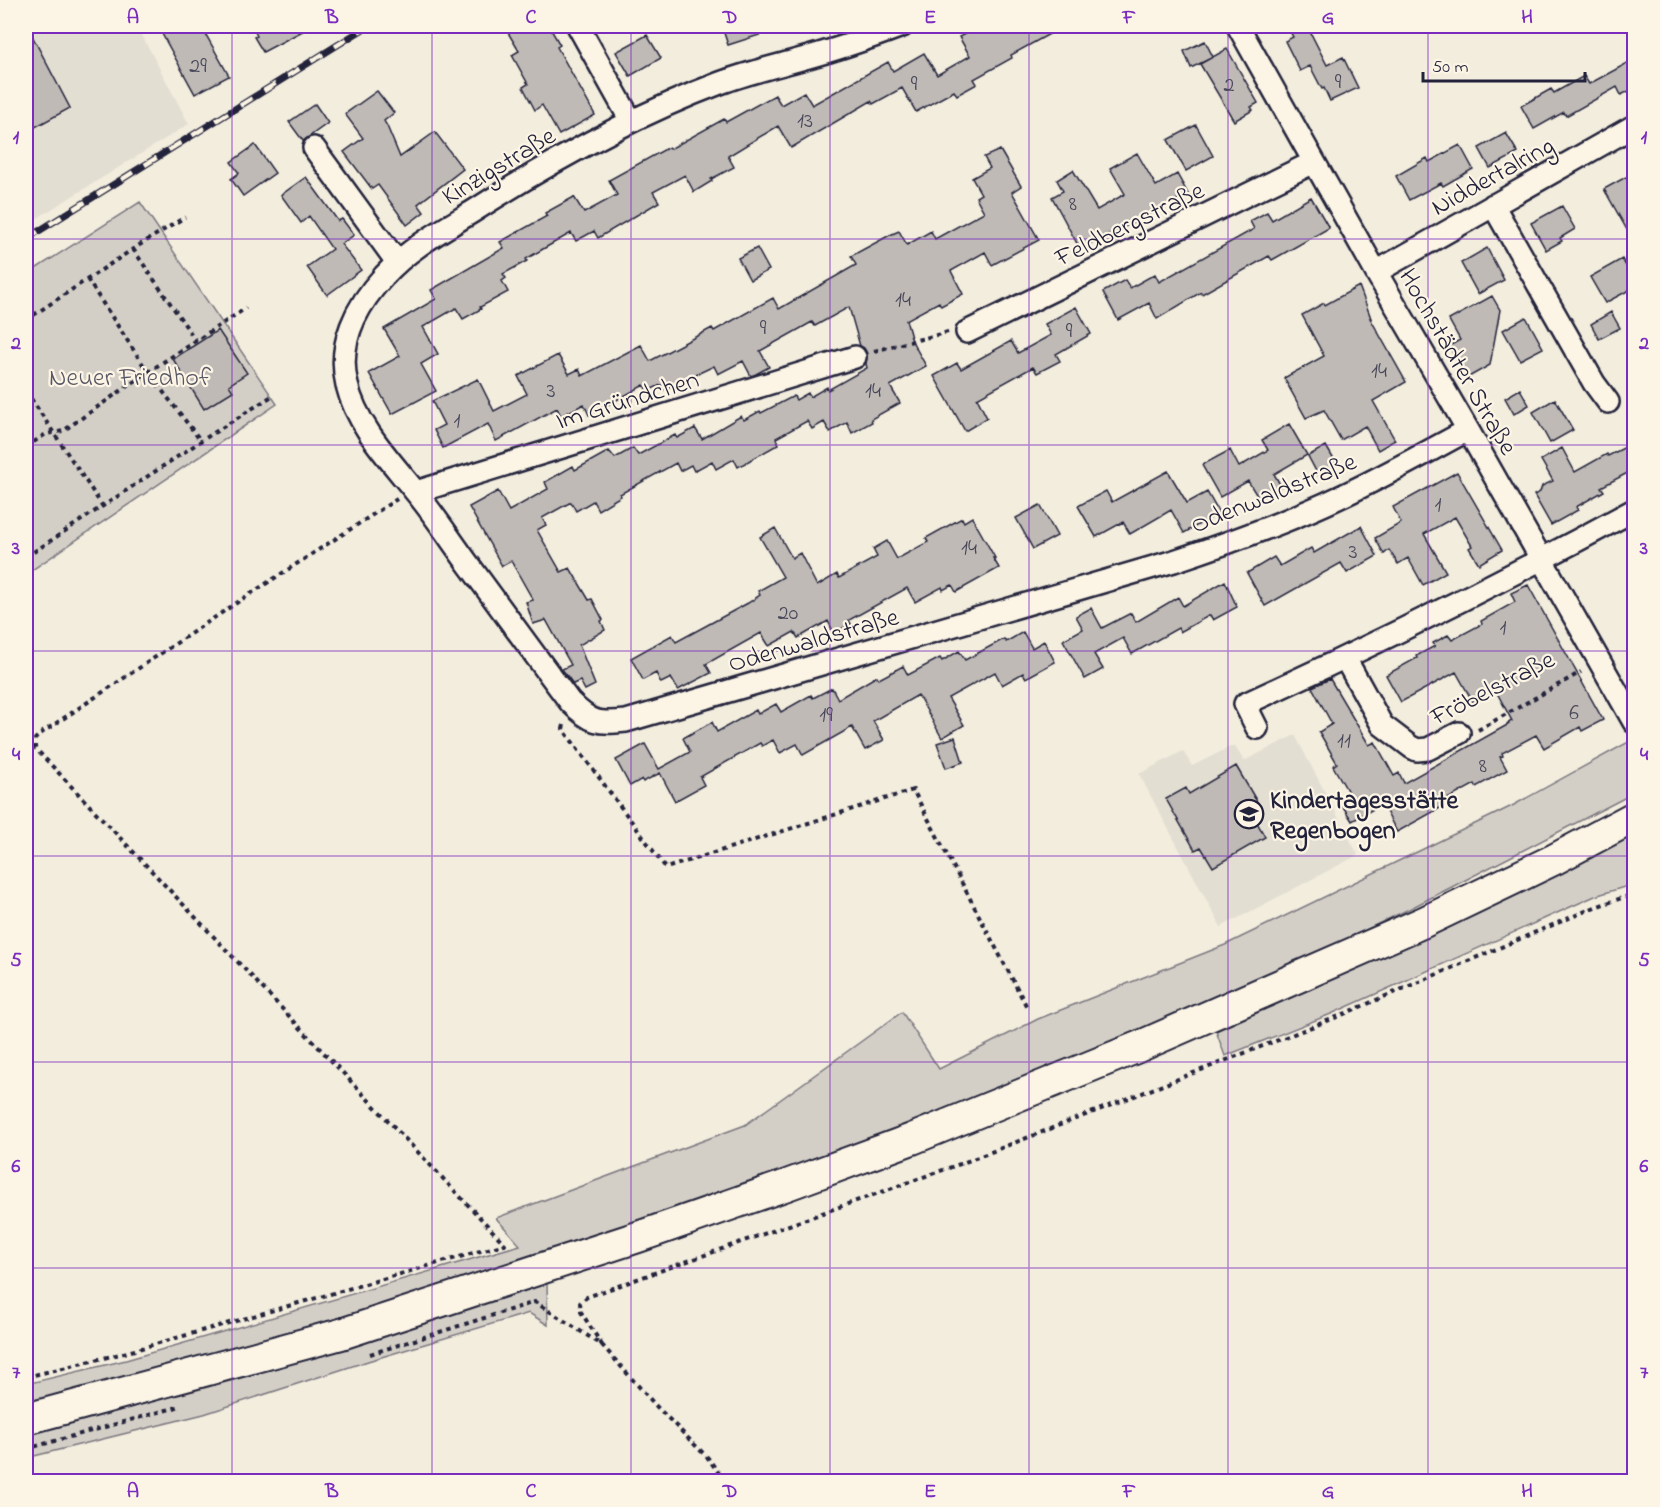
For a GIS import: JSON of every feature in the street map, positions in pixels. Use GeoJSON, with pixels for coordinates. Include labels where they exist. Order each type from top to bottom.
{"type":"FeatureCollection","features":[{"type":"Feature","properties":{"kind":"main road"},"geometry":{"type":"LineString","coordinates":[[26,1419],[341,1334],[638,1237],[912,1139],[1138,1047],[1424,922],[1555,859],[1635,817]]}},
{"type":"Feature","properties":{"kind":"street"},"geometry":{"type":"LineString","coordinates":[[578,26],[631,121]]}},
{"type":"Feature","properties":{"kind":"street","name":"Hochstädter Straße"},"geometry":{"type":"LineString","coordinates":[[1238,26],[1376,272],[1635,722]]}},
{"type":"Feature","properties":{"kind":"street","name":"Kinzigstraße"},"geometry":{"type":"LineString","coordinates":[[344,349],[349,329],[366,298],[397,262],[503,192],[572,152],[631,121],[678,100],[745,74],[825,53],[890,28]]}},
{"type":"Feature","properties":{"kind":"street","name":"Niddertalring"},"geometry":{"type":"LineString","coordinates":[[1376,272],[1635,126]]}},
{"type":"Feature","properties":{"kind":"street"},"geometry":{"type":"LineString","coordinates":[[314,148],[397,262]]}},
{"type":"Feature","properties":{"kind":"street","name":"Feldbergstraße"},"geometry":{"type":"LineString","coordinates":[[967,332],[1314,162]]}},
{"type":"Feature","properties":{"kind":"street"},"geometry":{"type":"LineString","coordinates":[[1493,205],[1594,383],[1608,402]]}},
{"type":"Feature","properties":{"kind":"street","name":"Odenwaldstraße"},"geometry":{"type":"LineString","coordinates":[[344,349],[347,386],[354,408],[364,425],[570,702],[583,715],[596,721],[609,723],[626,721],[1130,575],[1230,542],[1340,497],[1468,430]]}},
{"type":"Feature","properties":{"kind":"street","name":"Im Gründchen"},"geometry":{"type":"LineString","coordinates":[[414,491],[855,357]]}},
{"type":"Feature","properties":{"kind":"street"},"geometry":{"type":"LineString","coordinates":[[1257,728],[1245,704],[1345,658],[1542,560],[1635,510]]}},
{"type":"Feature","properties":{"kind":"street","name":"Fröbelstraße"},"geometry":{"type":"LineString","coordinates":[[1345,658],[1382,725],[1411,747],[1418,750],[1428,749],[1459,733]]}},
{"type":"Feature","properties":{"kind":"path"},"geometry":{"type":"LineString","coordinates":[[26,320],[132,249],[185,217]]}},
{"type":"Feature","properties":{"kind":"path"},"geometry":{"type":"LineString","coordinates":[[132,249],[196,340]]}},
{"type":"Feature","properties":{"kind":"path"},"geometry":{"type":"LineString","coordinates":[[87,279],[148,372],[201,441]]}},
{"type":"Feature","properties":{"kind":"path"},"geometry":{"type":"LineString","coordinates":[[26,447],[46,434],[63,431],[246,308]]}},
{"type":"Feature","properties":{"kind":"path"},"geometry":{"type":"LineString","coordinates":[[855,357],[950,331],[967,332]]}},
{"type":"Feature","properties":{"kind":"path"},"geometry":{"type":"LineString","coordinates":[[26,390],[103,507]]}},
{"type":"Feature","properties":{"kind":"path"},"geometry":{"type":"LineString","coordinates":[[26,556],[272,396]]}},
{"type":"Feature","properties":{"kind":"path"},"geometry":{"type":"LineString","coordinates":[[26,1377],[124,1353],[505,1244],[35,748],[35,739],[43,732],[247,596],[414,491]]}},
{"type":"Feature","properties":{"kind":"path","name":"Fröbelstraße"},"geometry":{"type":"LineString","coordinates":[[1459,733],[1470,734],[1600,661]]}},
{"type":"Feature","properties":{"kind":"path"},"geometry":{"type":"LineString","coordinates":[[570,702],[563,729],[666,868],[913,790],[1028,1009]]}},
{"type":"Feature","properties":{"kind":"path"},"geometry":{"type":"LineString","coordinates":[[725,1482],[708,1458],[657,1407],[602,1345],[581,1312],[580,1303],[587,1297],[960,1164],[1332,1019],[1595,907],[1635,894]]}},
{"type":"Feature","properties":{"kind":"path"},"geometry":{"type":"LineString","coordinates":[[370,1354],[535,1302],[602,1345]]}},
{"type":"Feature","properties":{"kind":"path"},"geometry":{"type":"LineString","coordinates":[[26,1449],[186,1405]]}},
{"type":"Feature","properties":{"kind":"shaded area"},"geometry":{"type":"Polygon","coordinates":[[[26,26],[137,26],[189,124],[26,225],[26,26]]]}},
{"type":"Feature","properties":{"kind":"shaded area","name":"Kindertagesstätte Regenbogen"},"geometry":{"type":"Polygon","coordinates":[[[1295,735],[1358,855],[1221,927],[1139,774],[1183,751],[1192,766],[1234,745],[1244,761],[1295,735]]]}},
{"type":"Feature","properties":{"kind":"green space","name":"Neuer Friedhof"},"geometry":{"type":"Polygon","coordinates":[[[140,202],[277,404],[26,574],[26,275],[140,202]]]}},
{"type":"Feature","properties":{"kind":"green space"},"geometry":{"type":"Polygon","coordinates":[[[1634,739],[1634,793],[1409,909],[1241,990],[906,1127],[778,1174],[338,1325],[26,1409],[26,1384],[126,1360],[520,1245],[496,1218],[745,1125],[902,1012],[939,1069],[1038,1019],[1225,945],[1512,806],[1634,739]]]}},
{"type":"Feature","properties":{"kind":"green space"},"geometry":{"type":"Polygon","coordinates":[[[1634,830],[1634,884],[1595,896],[1331,1014],[1225,1056],[1216,1031],[1427,937],[1634,830]]]}},
{"type":"Feature","properties":{"kind":"green space"},"geometry":{"type":"Polygon","coordinates":[[[547,1283],[548,1325],[529,1313],[368,1361],[204,1414],[26,1458],[26,1433],[346,1347],[547,1283]]]}},
{"type":"Feature","properties":{"kind":"building"},"geometry":{"type":"Polygon","coordinates":[[[26,26],[70,108],[26,132],[26,26]]]}},
{"type":"Feature","properties":{"kind":"building"},"geometry":{"type":"Polygon","coordinates":[[[172,26],[201,26],[229,76],[195,94],[161,32],[172,26]]]}},
{"type":"Feature","properties":{"kind":"building"},"geometry":{"type":"Polygon","coordinates":[[[252,26],[312,26],[263,52],[254,37],[257,36],[252,26]]]}},
{"type":"Feature","properties":{"kind":"building"},"geometry":{"type":"Polygon","coordinates":[[[504,26],[549,26],[560,45],[557,47],[595,115],[559,135],[542,105],[535,110],[523,87],[528,84],[512,55],[519,51],[504,26]]]}},
{"type":"Feature","properties":{"kind":"building"},"geometry":{"type":"Polygon","coordinates":[[[736,26],[778,26],[778,29],[728,45],[723,30],[736,26]]]}},
{"type":"Feature","properties":{"kind":"building"},"geometry":{"type":"Polygon","coordinates":[[[980,26],[1064,26],[1011,55],[1012,58],[974,79],[977,84],[957,95],[954,91],[916,112],[902,88],[873,104],[871,101],[791,148],[778,126],[728,156],[734,167],[711,179],[712,181],[694,192],[685,175],[653,192],[659,202],[598,238],[594,231],[576,241],[571,233],[543,249],[503,274],[506,278],[502,281],[508,292],[463,319],[456,308],[423,327],[438,354],[421,364],[436,391],[392,414],[369,373],[400,356],[384,329],[436,299],[431,290],[504,248],[500,242],[547,216],[545,213],[574,197],[584,213],[617,195],[609,180],[669,147],[670,149],[724,119],[726,122],[775,95],[781,105],[804,92],[812,105],[888,62],[893,71],[924,53],[937,75],[970,56],[959,37],[980,26]]]}},
{"type":"Feature","properties":{"kind":"building"},"geometry":{"type":"Polygon","coordinates":[[[1287,26],[1307,26],[1327,65],[1343,57],[1358,88],[1330,101],[1310,66],[1300,71],[1285,41],[1293,37],[1287,26]]]}},
{"type":"Feature","properties":{"kind":"building"},"geometry":{"type":"Polygon","coordinates":[[[647,35],[661,58],[630,76],[616,52],[647,35]]]}},
{"type":"Feature","properties":{"kind":"building"},"geometry":{"type":"Polygon","coordinates":[[[1205,41],[1213,57],[1191,68],[1184,51],[1205,41]]]}},
{"type":"Feature","properties":{"kind":"building"},"geometry":{"type":"Polygon","coordinates":[[[1227,49],[1258,103],[1251,107],[1253,110],[1234,121],[1200,64],[1227,49]]]}},
{"type":"Feature","properties":{"kind":"building"},"geometry":{"type":"Polygon","coordinates":[[[1635,59],[1635,88],[1621,95],[1617,87],[1566,116],[1564,112],[1534,129],[1521,106],[1551,89],[1554,93],[1584,76],[1589,84],[1635,59]]]}},
{"type":"Feature","properties":{"kind":"building"},"geometry":{"type":"Polygon","coordinates":[[[377,91],[394,113],[384,121],[400,157],[435,132],[463,169],[418,204],[424,212],[407,225],[378,185],[372,189],[344,152],[363,138],[345,114],[377,91]]]}},
{"type":"Feature","properties":{"kind":"building"},"geometry":{"type":"Polygon","coordinates":[[[315,104],[328,123],[303,141],[289,122],[315,104]]]}},
{"type":"Feature","properties":{"kind":"building"},"geometry":{"type":"Polygon","coordinates":[[[1196,125],[1213,156],[1186,171],[1168,140],[1196,125]]]}},
{"type":"Feature","properties":{"kind":"building"},"geometry":{"type":"Polygon","coordinates":[[[1506,133],[1518,153],[1490,168],[1479,148],[1506,133]]]}},
{"type":"Feature","properties":{"kind":"building"},"geometry":{"type":"Polygon","coordinates":[[[255,145],[275,173],[243,196],[231,179],[239,173],[231,162],[255,145]]]}},
{"type":"Feature","properties":{"kind":"building"},"geometry":{"type":"Polygon","coordinates":[[[1460,145],[1473,169],[1443,186],[1441,183],[1409,200],[1396,176],[1427,158],[1429,162],[1460,145]]]}},
{"type":"Feature","properties":{"kind":"building"},"geometry":{"type":"Polygon","coordinates":[[[1000,150],[1021,186],[1012,192],[1039,240],[992,265],[985,252],[951,271],[963,294],[941,306],[939,302],[906,320],[912,341],[926,366],[890,386],[900,403],[871,419],[872,422],[852,433],[847,422],[830,432],[824,422],[812,429],[807,421],[776,438],[779,444],[738,467],[734,459],[716,469],[712,461],[694,471],[691,465],[680,471],[676,463],[620,494],[621,496],[598,510],[593,501],[576,511],[571,502],[542,518],[546,525],[537,530],[561,572],[570,568],[589,600],[592,599],[603,620],[601,621],[605,630],[579,645],[595,685],[585,690],[580,681],[573,684],[562,669],[571,665],[546,620],[533,624],[526,602],[533,600],[511,561],[502,566],[469,507],[498,491],[509,511],[548,489],[545,482],[573,466],[575,470],[609,451],[615,458],[633,448],[638,455],[675,435],[677,438],[695,428],[702,439],[741,416],[744,420],[794,396],[796,400],[808,393],[810,397],[827,387],[828,390],[867,368],[867,354],[860,346],[849,307],[815,326],[812,322],[760,351],[769,367],[751,376],[743,361],[718,374],[714,366],[663,390],[661,385],[647,391],[644,385],[589,415],[584,404],[561,416],[557,408],[496,441],[488,424],[443,448],[434,430],[444,425],[432,401],[478,379],[494,411],[527,394],[518,376],[558,355],[569,374],[579,369],[582,376],[641,345],[650,361],[712,328],[714,331],[773,298],[779,309],[856,265],[851,256],[890,235],[899,231],[907,245],[931,231],[935,239],[984,212],[976,197],[981,194],[972,178],[990,168],[984,157],[1000,150]]]}},
{"type":"Feature","properties":{"kind":"building"},"geometry":{"type":"Polygon","coordinates":[[[1137,153],[1156,186],[1177,174],[1188,194],[1080,249],[1052,197],[1063,191],[1057,180],[1073,170],[1097,210],[1125,194],[1110,168],[1137,153]]]}},
{"type":"Feature","properties":{"kind":"building"},"geometry":{"type":"Polygon","coordinates":[[[306,177],[338,221],[342,219],[354,235],[341,244],[361,270],[327,295],[307,267],[332,249],[309,216],[301,223],[281,195],[306,177]]]}},
{"type":"Feature","properties":{"kind":"building"},"geometry":{"type":"Polygon","coordinates":[[[1626,177],[1635,191],[1635,244],[1604,189],[1626,177]]]}},
{"type":"Feature","properties":{"kind":"building"},"geometry":{"type":"Polygon","coordinates":[[[1311,197],[1329,228],[1272,260],[1269,256],[1202,294],[1201,292],[1157,319],[1149,303],[1118,320],[1103,292],[1125,280],[1130,288],[1155,274],[1159,282],[1254,229],[1250,221],[1267,212],[1272,220],[1311,197]]]}},
{"type":"Feature","properties":{"kind":"building"},"geometry":{"type":"Polygon","coordinates":[[[1562,206],[1575,229],[1560,238],[1562,241],[1546,250],[1531,223],[1562,206]]]}},
{"type":"Feature","properties":{"kind":"building"},"geometry":{"type":"Polygon","coordinates":[[[757,248],[769,270],[750,280],[738,258],[757,248]]]}},
{"type":"Feature","properties":{"kind":"building"},"geometry":{"type":"Polygon","coordinates":[[[1487,248],[1504,280],[1478,294],[1461,263],[1487,248]]]}},
{"type":"Feature","properties":{"kind":"building"},"geometry":{"type":"Polygon","coordinates":[[[1622,259],[1635,282],[1635,287],[1605,303],[1590,277],[1622,259]]]}},
{"type":"Feature","properties":{"kind":"building"},"geometry":{"type":"Polygon","coordinates":[[[1359,286],[1370,318],[1406,382],[1373,401],[1395,440],[1378,450],[1365,426],[1341,440],[1324,410],[1306,418],[1284,378],[1324,356],[1302,315],[1359,286]]]}},
{"type":"Feature","properties":{"kind":"building"},"geometry":{"type":"Polygon","coordinates":[[[1492,296],[1500,310],[1490,365],[1467,378],[1449,346],[1460,340],[1449,320],[1492,296]]]}},
{"type":"Feature","properties":{"kind":"building"},"geometry":{"type":"Polygon","coordinates":[[[1076,307],[1091,334],[1056,354],[1060,361],[1037,373],[1033,367],[977,398],[987,418],[965,431],[934,376],[957,363],[961,369],[1011,341],[1018,353],[1051,335],[1045,324],[1076,307]]]}},
{"type":"Feature","properties":{"kind":"building"},"geometry":{"type":"Polygon","coordinates":[[[1611,312],[1620,328],[1599,339],[1591,324],[1611,312]]]}},
{"type":"Feature","properties":{"kind":"building"},"geometry":{"type":"Polygon","coordinates":[[[1526,317],[1543,348],[1520,360],[1503,330],[1526,317]]]}},
{"type":"Feature","properties":{"kind":"building"},"geometry":{"type":"Polygon","coordinates":[[[218,330],[247,373],[229,385],[233,391],[204,409],[173,359],[218,330]]]}},
{"type":"Feature","properties":{"kind":"building"},"geometry":{"type":"Polygon","coordinates":[[[1520,389],[1529,405],[1514,414],[1505,398],[1520,389]]]}},
{"type":"Feature","properties":{"kind":"building"},"geometry":{"type":"Polygon","coordinates":[[[1555,399],[1573,430],[1550,443],[1533,412],[1555,399]]]}},
{"type":"Feature","properties":{"kind":"building"},"geometry":{"type":"Polygon","coordinates":[[[1289,424],[1307,455],[1274,474],[1281,486],[1259,499],[1248,481],[1220,497],[1202,465],[1230,450],[1239,467],[1268,450],[1262,440],[1289,424]]]}},
{"type":"Feature","properties":{"kind":"building"},"geometry":{"type":"Polygon","coordinates":[[[1635,442],[1635,469],[1601,487],[1604,491],[1576,507],[1578,510],[1551,525],[1534,495],[1540,492],[1542,486],[1553,481],[1541,460],[1562,448],[1575,472],[1635,442]]]}},
{"type":"Feature","properties":{"kind":"building"},"geometry":{"type":"Polygon","coordinates":[[[1326,446],[1337,465],[1318,475],[1308,456],[1326,446]]]}},
{"type":"Feature","properties":{"kind":"building"},"geometry":{"type":"Polygon","coordinates":[[[1168,471],[1187,503],[1207,492],[1219,513],[1184,533],[1171,510],[1130,534],[1123,522],[1096,537],[1078,506],[1106,491],[1112,502],[1168,471]]]}},
{"type":"Feature","properties":{"kind":"building"},"geometry":{"type":"Polygon","coordinates":[[[1457,472],[1502,550],[1479,564],[1469,548],[1472,546],[1455,517],[1424,534],[1446,572],[1423,585],[1408,558],[1398,564],[1389,550],[1384,554],[1375,538],[1401,523],[1393,507],[1457,472]]]}},
{"type":"Feature","properties":{"kind":"building"},"geometry":{"type":"Polygon","coordinates":[[[1040,505],[1057,536],[1033,549],[1016,518],[1040,505]]]}},
{"type":"Feature","properties":{"kind":"building"},"geometry":{"type":"Polygon","coordinates":[[[972,517],[999,568],[956,592],[952,585],[943,590],[942,587],[915,602],[907,588],[849,620],[851,624],[834,633],[828,621],[798,638],[794,632],[769,646],[761,633],[706,664],[711,673],[678,690],[671,678],[661,683],[656,673],[643,680],[631,658],[672,635],[676,642],[748,603],[760,595],[758,591],[783,577],[760,537],[775,528],[792,558],[800,553],[817,586],[837,574],[839,578],[877,557],[873,549],[887,541],[897,559],[928,542],[926,538],[962,518],[964,522],[972,517]]]}},
{"type":"Feature","properties":{"kind":"building"},"geometry":{"type":"Polygon","coordinates":[[[1361,526],[1377,556],[1347,573],[1341,563],[1265,606],[1247,573],[1274,557],[1280,566],[1311,548],[1314,553],[1361,526]]]}},
{"type":"Feature","properties":{"kind":"building"},"geometry":{"type":"Polygon","coordinates":[[[1225,581],[1237,607],[1213,620],[1210,615],[1180,632],[1178,628],[1132,654],[1123,638],[1094,654],[1103,669],[1085,679],[1063,640],[1083,629],[1076,616],[1091,608],[1102,628],[1131,613],[1136,622],[1178,597],[1183,606],[1225,581]]]}},
{"type":"Feature","properties":{"kind":"building"},"geometry":{"type":"Polygon","coordinates":[[[1528,585],[1603,720],[1582,731],[1580,727],[1544,748],[1536,735],[1502,753],[1503,756],[1500,757],[1507,770],[1440,803],[1442,807],[1397,832],[1382,804],[1352,821],[1342,805],[1352,799],[1333,766],[1337,763],[1319,732],[1332,724],[1312,687],[1330,679],[1369,745],[1375,742],[1394,776],[1399,773],[1404,783],[1512,721],[1496,691],[1473,702],[1456,672],[1401,702],[1386,675],[1417,658],[1416,656],[1435,646],[1433,643],[1448,635],[1452,640],[1482,624],[1481,621],[1515,602],[1511,593],[1528,585]]]}},
{"type":"Feature","properties":{"kind":"building"},"geometry":{"type":"Polygon","coordinates":[[[1023,632],[1032,648],[1044,641],[1055,662],[1026,678],[1023,673],[1002,685],[995,672],[948,698],[964,725],[942,738],[918,695],[873,721],[884,740],[865,750],[852,727],[803,755],[797,744],[780,753],[773,740],[762,746],[760,743],[700,777],[704,785],[675,801],[660,773],[630,786],[616,760],[645,744],[659,769],[690,752],[683,738],[712,722],[717,732],[756,710],[758,714],[776,704],[781,712],[811,695],[813,698],[832,688],[838,699],[877,676],[879,679],[903,666],[908,675],[940,658],[942,661],[959,651],[965,660],[1004,639],[1006,642],[1023,632]]]}},
{"type":"Feature","properties":{"kind":"building"},"geometry":{"type":"Polygon","coordinates":[[[955,737],[963,762],[946,768],[937,743],[955,737]]]}},
{"type":"Feature","properties":{"kind":"building"},"geometry":{"type":"Polygon","coordinates":[[[1236,766],[1263,812],[1254,817],[1265,837],[1213,867],[1201,847],[1195,850],[1166,799],[1186,788],[1189,794],[1236,766]]]}},
{"type":"Feature","properties":{"kind":"railway"},"geometry":{"type":"LineString","coordinates":[[26,239],[368,26]]}},
{"type":"Feature","properties":{"kind":"place","name":"Kindertagesstätte Regenbogen"},"geometry":{"type":"Point","coordinates":[1249,814]}}]}
